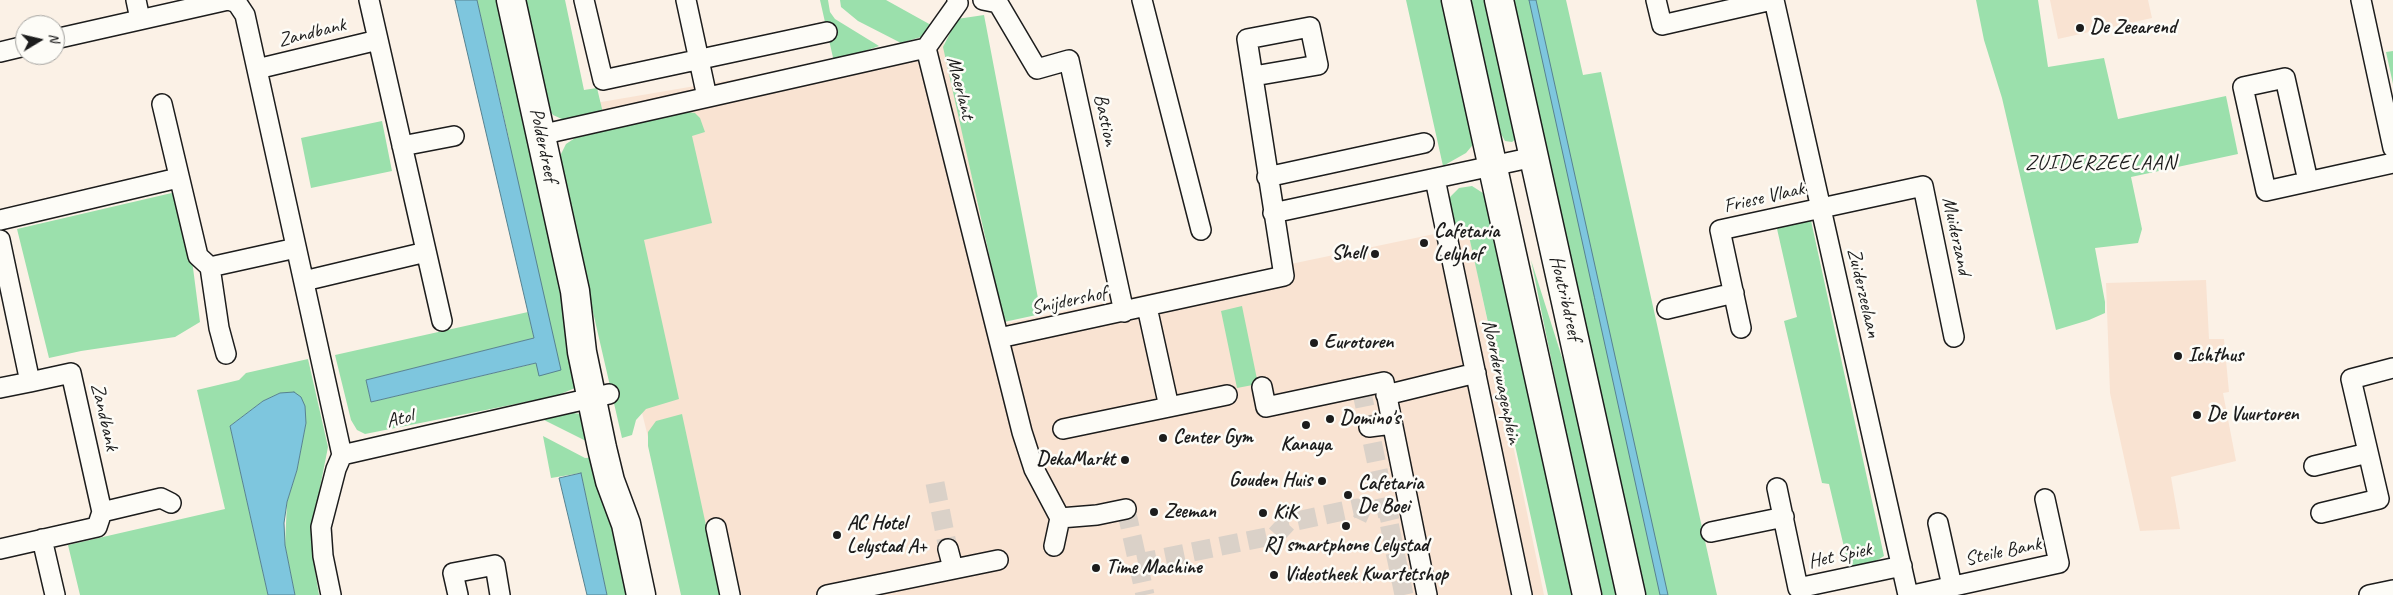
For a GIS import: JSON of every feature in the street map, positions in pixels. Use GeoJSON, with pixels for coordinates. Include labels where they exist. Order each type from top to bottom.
{"type":"FeatureCollection","features":[{"type":"Feature","properties":{"kind":"main road","name":"Polderdreef"},"geometry":{"type":"LineString","coordinates":[[510,0],[575,291],[582,352],[600,396],[610,481],[626,524],[641,595]]}},
{"type":"Feature","properties":{"kind":"main road","name":"Houtribdreef"},"geometry":{"type":"LineString","coordinates":[[1456,0],[1587,595]]}},
{"type":"Feature","properties":{"kind":"main road","name":"Houtribdreef"},"geometry":{"type":"LineString","coordinates":[[1499,0],[1631,595]]}},
{"type":"Feature","properties":{"kind":"street"},"geometry":{"type":"LineString","coordinates":[[136,0],[140,20]]}},
{"type":"Feature","properties":{"kind":"street","name":"Zandbank"},"geometry":{"type":"LineString","coordinates":[[65,37],[230,0],[241,6],[245,15],[342,455]]}},
{"type":"Feature","properties":{"kind":"street","name":"Zandbank"},"geometry":{"type":"LineString","coordinates":[[369,0],[442,321]]}},
{"type":"Feature","properties":{"kind":"street"},"geometry":{"type":"LineString","coordinates":[[584,0],[603,80],[828,32]]}},
{"type":"Feature","properties":{"kind":"street"},"geometry":{"type":"LineString","coordinates":[[686,0],[707,97]]}},
{"type":"Feature","properties":{"kind":"street","name":"Bastion"},"geometry":{"type":"LineString","coordinates":[[926,48],[958,2],[983,0],[998,4],[1037,69],[1070,60],[1124,312]]}},
{"type":"Feature","properties":{"kind":"street"},"geometry":{"type":"LineString","coordinates":[[1142,0],[1201,230]]}},
{"type":"Feature","properties":{"kind":"street"},"geometry":{"type":"LineString","coordinates":[[1656,0],[1662,25],[1773,0]]}},
{"type":"Feature","properties":{"kind":"street","name":"Zuiderzeelaan"},"geometry":{"type":"LineString","coordinates":[[1773,0],[1908,595]]}},
{"type":"Feature","properties":{"kind":"street"},"geometry":{"type":"LineString","coordinates":[[2361,0],[2393,148]]}},
{"type":"Feature","properties":{"kind":"street","name":"Zandbank"},"geometry":{"type":"LineString","coordinates":[[257,69],[378,40]]}},
{"type":"Feature","properties":{"kind":"street"},"geometry":{"type":"LineString","coordinates":[[0,52],[15,48]]}},
{"type":"Feature","properties":{"kind":"street","name":"Maerlant"},"geometry":{"type":"LineString","coordinates":[[540,135],[926,48],[1022,432],[1034,469],[1060,518]]}},
{"type":"Feature","properties":{"kind":"street"},"geometry":{"type":"LineString","coordinates":[[1254,76],[1273,213],[1534,157]]}},
{"type":"Feature","properties":{"kind":"street"},"geometry":{"type":"LineString","coordinates":[[2308,182],[2285,78],[2243,87],[2266,191],[2308,182],[2393,163]]}},
{"type":"Feature","properties":{"kind":"street"},"geometry":{"type":"LineString","coordinates":[[162,104],[198,256],[210,267],[219,328],[226,354]]}},
{"type":"Feature","properties":{"kind":"street"},"geometry":{"type":"LineString","coordinates":[[402,146],[454,136]]}},
{"type":"Feature","properties":{"kind":"street"},"geometry":{"type":"LineString","coordinates":[[1268,177],[1424,143]]}},
{"type":"Feature","properties":{"kind":"street"},"geometry":{"type":"LineString","coordinates":[[0,220],[178,178]]}},
{"type":"Feature","properties":{"kind":"street","name":"Noorderwagenplein"},"geometry":{"type":"LineString","coordinates":[[1435,179],[1522,595]]}},
{"type":"Feature","properties":{"kind":"street","name":"Muiderzand"},"geometry":{"type":"LineString","coordinates":[[1821,208],[1923,186],[1954,337]]}},
{"type":"Feature","properties":{"kind":"street","name":"Friese Vlaak"},"geometry":{"type":"LineString","coordinates":[[1741,328],[1720,230],[1821,208]]}},
{"type":"Feature","properties":{"kind":"street","name":"Snijdershof"},"geometry":{"type":"LineString","coordinates":[[999,338],[1284,276],[1273,213]]}},
{"type":"Feature","properties":{"kind":"street"},"geometry":{"type":"LineString","coordinates":[[0,240],[30,382]]}},
{"type":"Feature","properties":{"kind":"street"},"geometry":{"type":"LineString","coordinates":[[210,267],[296,248]]}},
{"type":"Feature","properties":{"kind":"street"},"geometry":{"type":"LineString","coordinates":[[304,281],[426,252]]}},
{"type":"Feature","properties":{"kind":"street"},"geometry":{"type":"LineString","coordinates":[[1667,308],[1734,294]]}},
{"type":"Feature","properties":{"kind":"street"},"geometry":{"type":"LineString","coordinates":[[1147,307],[1169,407]]}},
{"type":"Feature","properties":{"kind":"street"},"geometry":{"type":"LineString","coordinates":[[2321,513],[2379,499],[2350,378],[2393,368]]}},
{"type":"Feature","properties":{"kind":"street","name":"Zandbank"},"geometry":{"type":"LineString","coordinates":[[0,388],[71,373],[102,512]]}},
{"type":"Feature","properties":{"kind":"street"},"geometry":{"type":"LineString","coordinates":[[1386,395],[1476,373]]}},
{"type":"Feature","properties":{"kind":"street"},"geometry":{"type":"LineString","coordinates":[[1262,387],[1266,407],[1384,382],[1428,595]]}},
{"type":"Feature","properties":{"kind":"street"},"geometry":{"type":"LineString","coordinates":[[1063,429],[1228,394]]}},
{"type":"Feature","properties":{"kind":"street","name":"Atol"},"geometry":{"type":"LineString","coordinates":[[342,455],[600,396]]}},
{"type":"Feature","properties":{"kind":"street"},"geometry":{"type":"LineString","coordinates":[[1369,427],[1392,424]]}},
{"type":"Feature","properties":{"kind":"street"},"geometry":{"type":"LineString","coordinates":[[2314,466],[2368,453]]}},
{"type":"Feature","properties":{"kind":"street"},"geometry":{"type":"LineString","coordinates":[[331,595],[323,556],[322,527],[336,469],[342,455]]}},
{"type":"Feature","properties":{"kind":"street","name":"Het Spiek"},"geometry":{"type":"LineString","coordinates":[[1777,488],[1798,588],[1902,566]]}},
{"type":"Feature","properties":{"kind":"street"},"geometry":{"type":"LineString","coordinates":[[0,549],[97,527],[102,512],[161,498],[171,503]]}},
{"type":"Feature","properties":{"kind":"street","name":"Steile Bank"},"geometry":{"type":"LineString","coordinates":[[1913,595],[2059,563],[2045,499]]}},
{"type":"Feature","properties":{"kind":"street"},"geometry":{"type":"LineString","coordinates":[[1054,546],[1060,518],[1097,514],[1126,508]]}},
{"type":"Feature","properties":{"kind":"street"},"geometry":{"type":"LineString","coordinates":[[1711,532],[1784,517]]}},
{"type":"Feature","properties":{"kind":"street","name":"Steile Bank"},"geometry":{"type":"LineString","coordinates":[[1938,523],[1952,586]]}},
{"type":"Feature","properties":{"kind":"street"},"geometry":{"type":"LineString","coordinates":[[716,528],[730,595]]}},
{"type":"Feature","properties":{"kind":"street"},"geometry":{"type":"LineString","coordinates":[[42,540],[55,595]]}},
{"type":"Feature","properties":{"kind":"street"},"geometry":{"type":"LineString","coordinates":[[948,549],[953,568]]}},
{"type":"Feature","properties":{"kind":"street"},"geometry":{"type":"LineString","coordinates":[[827,595],[998,560]]}},
{"type":"Feature","properties":{"kind":"street"},"geometry":{"type":"LineString","coordinates":[[458,595],[453,573],[495,565],[500,595]]}},
{"type":"Feature","properties":{"kind":"street"},"geometry":{"type":"LineString","coordinates":[[2369,595],[2393,590]]}},
{"type":"Feature","properties":{"kind":"shaded area","name":"De Zeearend"},"geometry":{"type":"Polygon","coordinates":[[[2050,0],[2148,0],[2152,18],[2058,39],[2050,0]]]}},
{"type":"Feature","properties":{"kind":"shaded area"},"geometry":{"type":"Polygon","coordinates":[[[943,39],[1003,324],[1468,227],[1544,595],[685,595],[664,501],[566,108],[836,62],[943,39]]]}},
{"type":"Feature","properties":{"kind":"shaded area"},"geometry":{"type":"Polygon","coordinates":[[[2206,280],[2209,339],[2224,339],[2229,392],[2223,393],[2236,461],[2171,477],[2180,529],[2140,531],[2110,393],[2106,283],[2206,280]]]}},
{"type":"Feature","properties":{"kind":"green space"},"geometry":{"type":"Polygon","coordinates":[[[477,0],[500,0],[582,381],[575,388],[556,396],[365,434],[357,430],[351,420],[335,355],[528,312],[534,338],[366,380],[371,402],[537,363],[540,376],[509,139],[477,0]]]}},
{"type":"Feature","properties":{"kind":"green space"},"geometry":{"type":"Polygon","coordinates":[[[522,0],[565,0],[584,90],[597,88],[603,113],[564,120],[553,115],[548,109],[522,0]]]}},
{"type":"Feature","properties":{"kind":"green space"},"geometry":{"type":"Polygon","coordinates":[[[820,0],[828,0],[830,12],[835,19],[879,46],[834,62],[820,0]]]}},
{"type":"Feature","properties":{"kind":"green space"},"geometry":{"type":"Polygon","coordinates":[[[840,0],[886,0],[931,25],[926,34],[921,37],[901,43],[858,21],[841,7],[840,0]]]}},
{"type":"Feature","properties":{"kind":"green space"},"geometry":{"type":"Polygon","coordinates":[[[1406,0],[1445,0],[1476,141],[1466,153],[1443,166],[1406,0]]]}},
{"type":"Feature","properties":{"kind":"green space"},"geometry":{"type":"Polygon","coordinates":[[[1471,0],[1488,0],[1518,137],[1512,142],[1505,141],[1501,134],[1471,0]]]}},
{"type":"Feature","properties":{"kind":"green space"},"geometry":{"type":"Polygon","coordinates":[[[1513,0],[1566,0],[1583,75],[1601,72],[1717,595],[1643,595],[1513,0]]]}},
{"type":"Feature","properties":{"kind":"green space"},"geometry":{"type":"Polygon","coordinates":[[[1976,0],[2038,0],[2048,67],[2104,58],[2118,119],[2226,96],[2238,154],[2131,177],[2142,229],[2138,243],[2095,248],[2105,302],[2105,313],[2056,330],[2002,98],[1984,40],[1976,0]]]}},
{"type":"Feature","properties":{"kind":"green space"},"geometry":{"type":"Polygon","coordinates":[[[984,15],[1041,314],[1004,322],[943,47],[957,19],[984,15]]]}},
{"type":"Feature","properties":{"kind":"green space"},"geometry":{"type":"Polygon","coordinates":[[[2393,51],[2393,84],[2386,52],[2393,51]]]}},
{"type":"Feature","properties":{"kind":"green space"},"geometry":{"type":"Polygon","coordinates":[[[687,112],[695,113],[700,118],[705,132],[692,136],[712,223],[644,240],[679,399],[646,409],[636,420],[632,435],[622,438],[558,160],[566,144],[575,138],[687,112]]]}},
{"type":"Feature","properties":{"kind":"green space"},"geometry":{"type":"Polygon","coordinates":[[[382,121],[392,171],[311,188],[301,138],[382,121]]]}},
{"type":"Feature","properties":{"kind":"green space"},"geometry":{"type":"Polygon","coordinates":[[[1472,186],[1486,195],[1575,595],[1548,595],[1467,227],[1458,228],[1448,219],[1447,200],[1459,188],[1472,186]]]}},
{"type":"Feature","properties":{"kind":"green space"},"geometry":{"type":"Polygon","coordinates":[[[176,192],[192,260],[200,322],[175,337],[81,351],[49,358],[17,229],[176,192]]]}},
{"type":"Feature","properties":{"kind":"green space"},"geometry":{"type":"Polygon","coordinates":[[[1810,216],[1884,556],[1873,563],[1849,568],[1829,484],[1822,483],[1784,321],[1797,317],[1775,220],[1810,216]]]}},
{"type":"Feature","properties":{"kind":"green space"},"geometry":{"type":"Polygon","coordinates":[[[1531,260],[1566,370],[1617,595],[1602,595],[1573,467],[1531,260]]]}},
{"type":"Feature","properties":{"kind":"green space"},"geometry":{"type":"Polygon","coordinates":[[[1242,306],[1258,384],[1237,388],[1221,311],[1242,306]]]}},
{"type":"Feature","properties":{"kind":"green space"},"geometry":{"type":"Polygon","coordinates":[[[308,359],[328,447],[312,528],[312,552],[319,595],[295,595],[285,545],[287,502],[297,470],[306,423],[280,393],[263,401],[230,426],[268,595],[80,595],[68,545],[225,509],[197,390],[239,380],[246,373],[308,359]]]}},
{"type":"Feature","properties":{"kind":"green space"},"geometry":{"type":"Polygon","coordinates":[[[568,412],[580,414],[587,419],[590,443],[542,419],[568,412]]]}},
{"type":"Feature","properties":{"kind":"green space"},"geometry":{"type":"Polygon","coordinates":[[[682,414],[721,595],[681,595],[648,446],[648,432],[656,421],[682,414]]]}},
{"type":"Feature","properties":{"kind":"green space"},"geometry":{"type":"Polygon","coordinates":[[[543,436],[585,458],[601,457],[631,595],[607,595],[581,473],[551,478],[543,436]]]}},
{"type":"Feature","properties":{"kind":"water"},"geometry":{"type":"Polygon","coordinates":[[[455,0],[477,0],[561,370],[539,376],[536,363],[371,402],[366,380],[534,338],[455,0]]]}},
{"type":"Feature","properties":{"kind":"water"},"geometry":{"type":"Polygon","coordinates":[[[1529,0],[1536,0],[1668,595],[1660,595],[1529,0]]]}},
{"type":"Feature","properties":{"kind":"water"},"geometry":{"type":"Polygon","coordinates":[[[294,392],[301,397],[305,406],[306,423],[297,470],[287,502],[284,523],[285,545],[295,595],[268,595],[230,426],[263,401],[280,393],[294,392]]]}},
{"type":"Feature","properties":{"kind":"water"},"geometry":{"type":"Polygon","coordinates":[[[581,473],[607,595],[587,595],[559,478],[581,473]]]}},
{"type":"Feature","properties":{"kind":"tunnel"},"geometry":{"type":"LineString","coordinates":[[1361,388],[1404,595]]}},
{"type":"Feature","properties":{"kind":"tunnel"},"geometry":{"type":"LineString","coordinates":[[935,483],[948,549]]}},
{"type":"Feature","properties":{"kind":"tunnel"},"geometry":{"type":"LineString","coordinates":[[1138,563],[1276,535],[1287,523],[1357,508],[1372,515],[1409,506]]}},
{"type":"Feature","properties":{"kind":"tunnel"},"geometry":{"type":"LineString","coordinates":[[1126,509],[1145,595]]}},
{"type":"Feature","properties":{"kind":"place","name":"De Zeearend"},"geometry":{"type":"Point","coordinates":[2080,28]}},
{"type":"Feature","properties":{"kind":"place","name":"Cafetaria Lelyhof"},"geometry":{"type":"Point","coordinates":[1424,243]}},
{"type":"Feature","properties":{"kind":"place","name":"Shell"},"geometry":{"type":"Point","coordinates":[1375,254]}},
{"type":"Feature","properties":{"kind":"place","name":"Eurotoren"},"geometry":{"type":"Point","coordinates":[1314,343]}},
{"type":"Feature","properties":{"kind":"place","name":"Ichthus"},"geometry":{"type":"Point","coordinates":[2178,356]}},
{"type":"Feature","properties":{"kind":"place","name":"De Vuurtoren"},"geometry":{"type":"Point","coordinates":[2197,415]}},
{"type":"Feature","properties":{"kind":"place","name":"Domino's"},"geometry":{"type":"Point","coordinates":[1330,419]}},
{"type":"Feature","properties":{"kind":"place","name":"Kanaya"},"geometry":{"type":"Point","coordinates":[1306,425]}},
{"type":"Feature","properties":{"kind":"place","name":"Center Gym"},"geometry":{"type":"Point","coordinates":[1163,438]}},
{"type":"Feature","properties":{"kind":"place","name":"DekaMarkt"},"geometry":{"type":"Point","coordinates":[1125,460]}},
{"type":"Feature","properties":{"kind":"place","name":"Gouden Huis"},"geometry":{"type":"Point","coordinates":[1322,481]}},
{"type":"Feature","properties":{"kind":"place","name":"Cafetaria De Boei"},"geometry":{"type":"Point","coordinates":[1348,495]}},
{"type":"Feature","properties":{"kind":"place","name":"Zeeman"},"geometry":{"type":"Point","coordinates":[1154,512]}},
{"type":"Feature","properties":{"kind":"place","name":"KiK"},"geometry":{"type":"Point","coordinates":[1263,513]}},
{"type":"Feature","properties":{"kind":"place","name":"RJ smartphone Lelystad"},"geometry":{"type":"Point","coordinates":[1346,526]}},
{"type":"Feature","properties":{"kind":"place","name":"AC Hotel Lelystad A+"},"geometry":{"type":"Point","coordinates":[837,535]}},
{"type":"Feature","properties":{"kind":"place","name":"Time Machine"},"geometry":{"type":"Point","coordinates":[1096,568]}},
{"type":"Feature","properties":{"kind":"place","name":"Videotheek Kwartetshop"},"geometry":{"type":"Point","coordinates":[1274,575]}},
{"type":"Feature","properties":{"kind":"district","name":"ZUIDERZEELAAN"},"geometry":{"type":"Point","coordinates":[2101,163]}}]}
